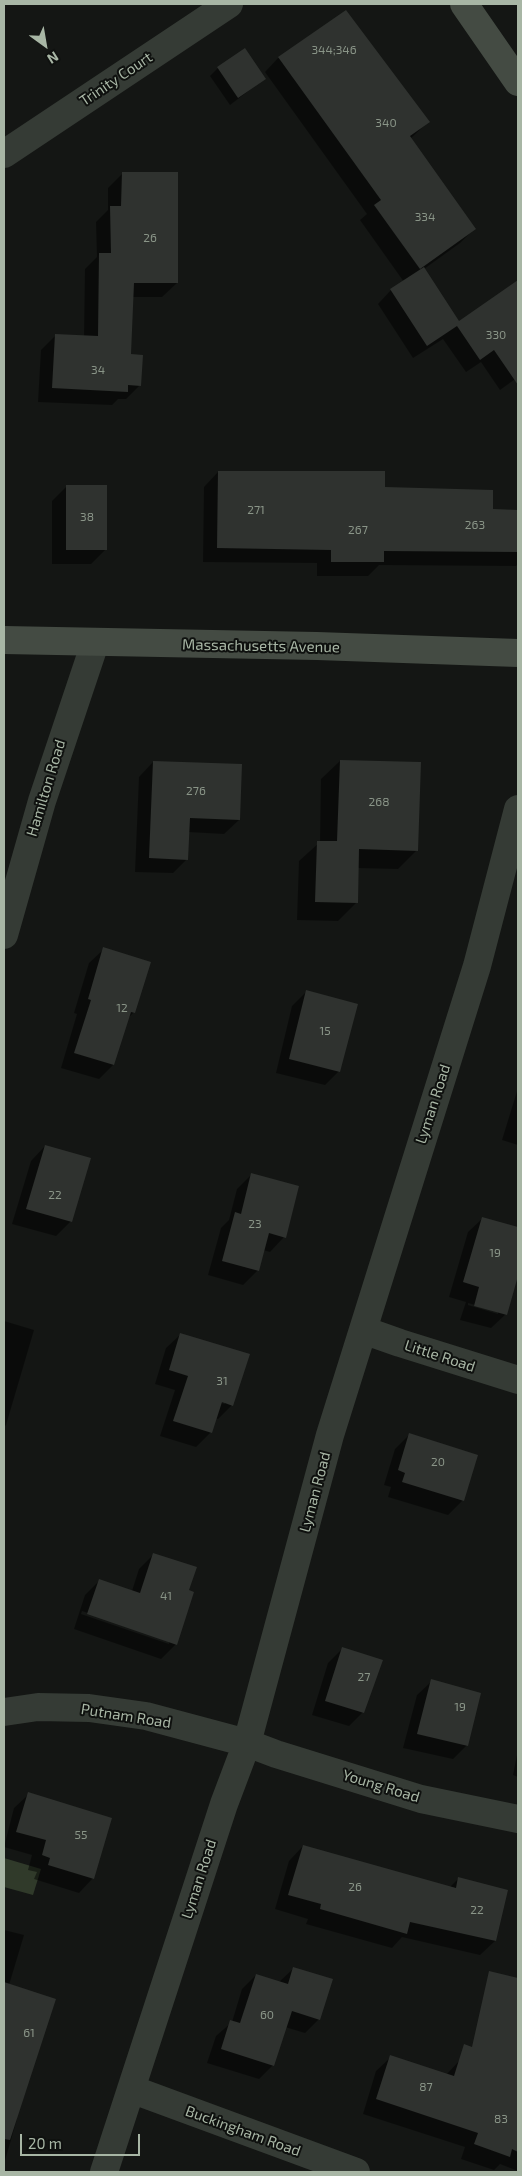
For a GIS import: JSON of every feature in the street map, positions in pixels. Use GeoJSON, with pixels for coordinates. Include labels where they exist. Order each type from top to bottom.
{"type":"FeatureCollection","features":[{"type":"Feature","properties":{"kind":"main road"},"geometry":{"type":"LineString","coordinates":[[464,4],[518,82]]}},
{"type":"Feature","properties":{"kind":"main road","name":"Massachusetts Avenue"},"geometry":{"type":"LineString","coordinates":[[4,640],[317,646],[518,653]]}},
{"type":"Feature","properties":{"kind":"street","name":"Trinity Court"},"geometry":{"type":"LineString","coordinates":[[4,154],[229,4]]}},
{"type":"Feature","properties":{"kind":"street","name":"Hamilton Road"},"geometry":{"type":"LineString","coordinates":[[4,935],[42,801],[95,643]]}},
{"type":"Feature","properties":{"kind":"street","name":"Lyman Road"},"geometry":{"type":"LineString","coordinates":[[104,2172],[224,1804],[247,1743],[328,1443],[477,966],[518,809]]}},
{"type":"Feature","properties":{"kind":"street","name":"Little Road"},"geometry":{"type":"LineString","coordinates":[[363,1330],[518,1380]]}},
{"type":"Feature","properties":{"kind":"street","name":"Putnam Road"},"geometry":{"type":"LineString","coordinates":[[4,1712],[38,1707],[89,1708],[146,1716],[247,1743]]}},
{"type":"Feature","properties":{"kind":"street","name":"Young Road"},"geometry":{"type":"LineString","coordinates":[[247,1743],[421,1799],[518,1819]]}},
{"type":"Feature","properties":{"kind":"street","name":"Buckingham Road"},"geometry":{"type":"LineString","coordinates":[[131,2089],[356,2172]]}},
{"type":"Feature","properties":{"kind":"shaded area"},"geometry":{"type":"Polygon","coordinates":[[[4,1858],[41,1869],[33,1895],[4,1887],[4,1858]]]}},
{"type":"Feature","properties":{"kind":"building"},"geometry":{"type":"Polygon","coordinates":[[[346,10],[430,122],[410,136],[476,229],[420,269],[374,205],[381,200],[278,57],[346,10]]]}},
{"type":"Feature","properties":{"kind":"building"},"geometry":{"type":"Polygon","coordinates":[[[245,48],[266,79],[238,98],[217,67],[245,48]]]}},
{"type":"Feature","properties":{"kind":"building"},"geometry":{"type":"Polygon","coordinates":[[[122,172],[178,172],[178,283],[134,283],[131,354],[143,355],[141,386],[128,385],[128,392],[52,388],[55,334],[98,336],[99,253],[111,253],[110,206],[121,206],[122,172]]]}},
{"type":"Feature","properties":{"kind":"building"},"geometry":{"type":"Polygon","coordinates":[[[424,267],[459,321],[518,280],[518,385],[494,350],[480,360],[457,326],[427,346],[390,289],[424,267]]]}},
{"type":"Feature","properties":{"kind":"building"},"geometry":{"type":"Polygon","coordinates":[[[218,471],[385,471],[385,487],[493,490],[493,509],[518,510],[518,552],[384,551],[384,562],[331,562],[331,550],[217,548],[218,471]]]}},
{"type":"Feature","properties":{"kind":"building"},"geometry":{"type":"Polygon","coordinates":[[[66,485],[107,485],[107,550],[66,550],[66,485]]]}},
{"type":"Feature","properties":{"kind":"building"},"geometry":{"type":"Polygon","coordinates":[[[340,760],[421,762],[418,851],[359,849],[358,903],[315,902],[317,841],[337,841],[340,760]]]}},
{"type":"Feature","properties":{"kind":"building"},"geometry":{"type":"Polygon","coordinates":[[[153,761],[242,764],[240,820],[190,818],[188,860],[149,858],[153,761]]]}},
{"type":"Feature","properties":{"kind":"building"},"geometry":{"type":"Polygon","coordinates":[[[103,947],[151,962],[135,1013],[131,1012],[114,1065],[74,1053],[91,1000],[88,999],[103,947]]]}},
{"type":"Feature","properties":{"kind":"building"},"geometry":{"type":"Polygon","coordinates":[[[306,990],[358,1004],[340,1072],[289,1059],[306,990]]]}},
{"type":"Feature","properties":{"kind":"building"},"geometry":{"type":"Polygon","coordinates":[[[45,1145],[91,1158],[72,1222],[26,1209],[45,1145]]]}},
{"type":"Feature","properties":{"kind":"building"},"geometry":{"type":"Polygon","coordinates":[[[251,1173],[299,1186],[286,1238],[269,1233],[259,1271],[222,1261],[235,1212],[241,1214],[251,1173]]]}},
{"type":"Feature","properties":{"kind":"building"},"geometry":{"type":"Polygon","coordinates":[[[482,1217],[518,1227],[518,1276],[507,1315],[474,1306],[479,1287],[463,1282],[482,1217]]]}},
{"type":"Feature","properties":{"kind":"building"},"geometry":{"type":"Polygon","coordinates":[[[180,1333],[250,1354],[233,1406],[222,1402],[212,1433],[173,1421],[188,1376],[169,1370],[180,1333]]]}},
{"type":"Feature","properties":{"kind":"building"},"geometry":{"type":"Polygon","coordinates":[[[409,1433],[478,1455],[464,1501],[402,1482],[405,1473],[398,1470],[409,1433]]]}},
{"type":"Feature","properties":{"kind":"building"},"geometry":{"type":"Polygon","coordinates":[[[153,1553],[197,1567],[189,1590],[194,1592],[177,1645],[87,1614],[99,1579],[140,1593],[153,1553]]]}},
{"type":"Feature","properties":{"kind":"building"},"geometry":{"type":"Polygon","coordinates":[[[342,1647],[383,1660],[364,1713],[325,1701],[342,1647]]]}},
{"type":"Feature","properties":{"kind":"building"},"geometry":{"type":"Polygon","coordinates":[[[431,1679],[481,1693],[468,1746],[417,1734],[431,1679]]]}},
{"type":"Feature","properties":{"kind":"building"},"geometry":{"type":"Polygon","coordinates":[[[28,1792],[112,1818],[94,1879],[48,1865],[50,1858],[42,1855],[46,1840],[16,1832],[28,1792]]]}},
{"type":"Feature","properties":{"kind":"building"},"geometry":{"type":"Polygon","coordinates":[[[303,1845],[456,1888],[458,1877],[508,1890],[496,1941],[410,1922],[407,1934],[320,1909],[321,1904],[288,1895],[303,1845]]]}},
{"type":"Feature","properties":{"kind":"building"},"geometry":{"type":"Polygon","coordinates":[[[293,1967],[333,1979],[320,2020],[292,2011],[274,2066],[221,2049],[230,2020],[240,2023],[256,1974],[288,1984],[293,1967]]]}},
{"type":"Feature","properties":{"kind":"building"},"geometry":{"type":"Polygon","coordinates":[[[489,1971],[518,1978],[518,2152],[512,2149],[510,2157],[474,2144],[478,2133],[376,2099],[390,2055],[454,2076],[464,2044],[472,2047],[489,1971]]]}},
{"type":"Feature","properties":{"kind":"building"},"geometry":{"type":"Polygon","coordinates":[[[4,1982],[56,1999],[10,2140],[4,2139],[4,1982]]]}}]}
